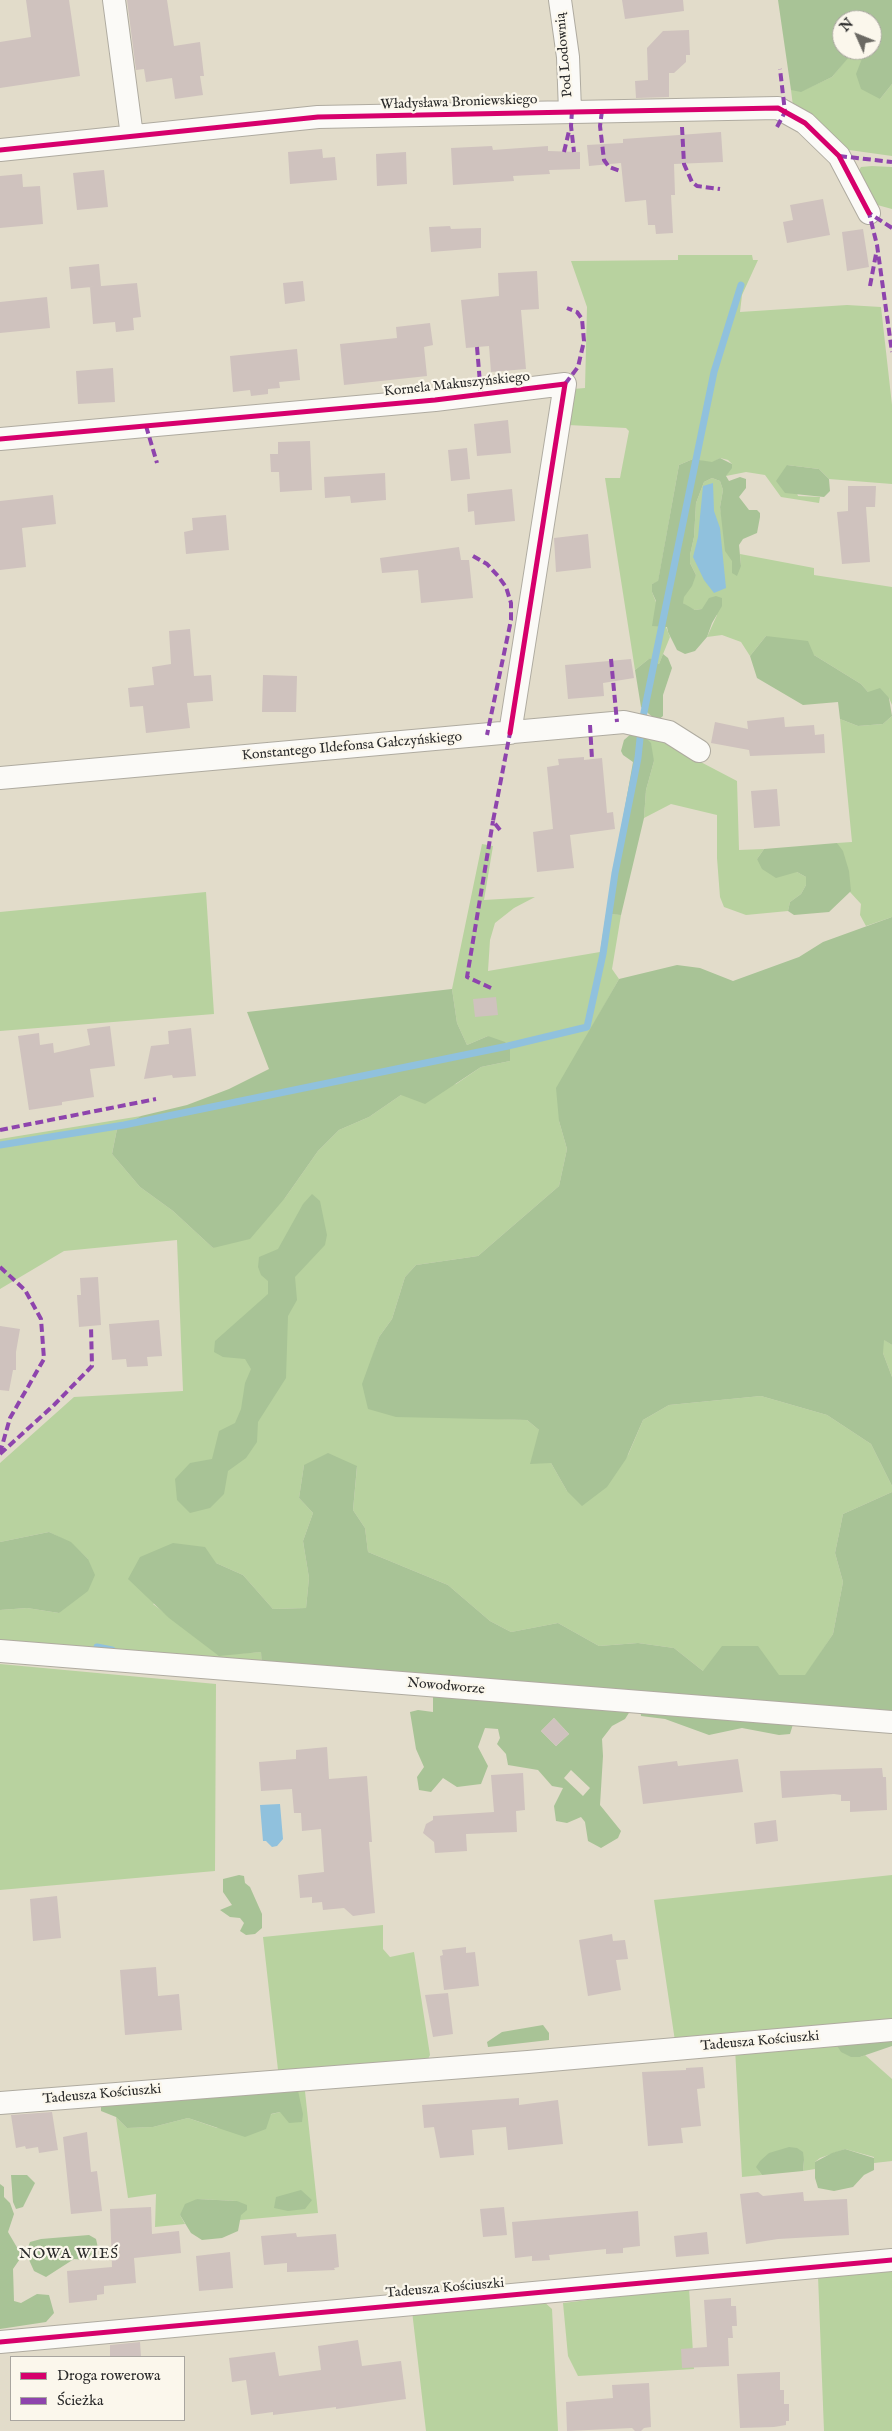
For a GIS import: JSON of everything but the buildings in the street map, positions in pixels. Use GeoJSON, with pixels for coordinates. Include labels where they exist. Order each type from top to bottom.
{"type":"FeatureCollection","features":[{"type":"Feature","properties":{"kind":"street"},"geometry":{"type":"LineString","coordinates":[[114,0],[132,136]]}},
{"type":"Feature","properties":{"kind":"street","name":"Pod Lodownią"},"geometry":{"type":"LineString","coordinates":[[560,0],[568,57],[570,111]]}},
{"type":"Feature","properties":{"kind":"street","name":"Władysława Broniewskiego"},"geometry":{"type":"LineString","coordinates":[[0,150],[318,117],[778,108],[805,123],[839,156],[869,213]]}},
{"type":"Feature","properties":{"kind":"street","name":"Kornela Makuszyńskiego"},"geometry":{"type":"LineString","coordinates":[[0,439],[435,400],[565,384],[510,733]]}},
{"type":"Feature","properties":{"kind":"street","name":"Konstantego Ildefonsa Gałczyńskiego"},"geometry":{"type":"LineString","coordinates":[[0,778],[624,722],[669,732],[698,750]]}},
{"type":"Feature","properties":{"kind":"street","name":"Nowodworze"},"geometry":{"type":"LineString","coordinates":[[0,1651],[892,1722]]}},
{"type":"Feature","properties":{"kind":"street","name":"Tadeusza Kościuszki"},"geometry":{"type":"LineString","coordinates":[[0,2103],[519,2063],[892,2030]]}},
{"type":"Feature","properties":{"kind":"street","name":"Tadeusza Kościuszki"},"geometry":{"type":"LineString","coordinates":[[0,2342],[892,2260]]}},
{"type":"Feature","properties":{"kind":"green space"},"geometry":{"type":"Polygon","coordinates":[[[778,0],[892,0],[892,84],[880,99],[861,89],[856,74],[861,60],[882,60],[882,10],[832,10],[832,60],[846,60],[832,77],[801,92],[791,90],[778,0]]]}},
{"type":"Feature","properties":{"kind":"green space"},"geometry":{"type":"Polygon","coordinates":[[[846,60],[869,60],[880,99],[892,84],[892,156],[835,148],[794,114],[791,90],[804,90],[832,77],[846,60]]]}},
{"type":"Feature","properties":{"kind":"green space"},"geometry":{"type":"Polygon","coordinates":[[[861,167],[892,167],[892,209],[870,203],[854,178],[861,167]]]}},
{"type":"Feature","properties":{"kind":"green space"},"geometry":{"type":"Polygon","coordinates":[[[678,255],[752,255],[753,260],[758,260],[742,295],[740,312],[847,305],[881,307],[892,405],[892,484],[829,479],[819,469],[787,465],[798,496],[820,497],[819,503],[781,497],[765,475],[746,472],[726,476],[732,464],[728,460],[720,458],[712,463],[693,459],[679,465],[658,582],[652,584],[652,592],[670,637],[659,664],[650,658],[635,670],[605,478],[620,478],[629,431],[626,428],[568,425],[573,389],[585,388],[587,307],[571,261],[678,260],[678,255]]]}},
{"type":"Feature","properties":{"kind":"green space"},"geometry":{"type":"Polygon","coordinates":[[[720,458],[732,464],[732,468],[726,476],[729,481],[740,477],[746,479],[746,488],[739,497],[749,510],[757,510],[760,513],[760,517],[757,533],[743,539],[739,545],[741,566],[737,576],[732,573],[732,561],[725,551],[720,507],[723,490],[720,481],[712,478],[704,482],[696,503],[694,537],[690,555],[690,563],[696,575],[692,586],[684,597],[683,603],[695,610],[702,609],[709,598],[716,596],[722,598],[722,606],[712,623],[707,637],[695,651],[685,654],[677,650],[667,627],[652,626],[656,601],[652,592],[652,584],[658,581],[679,465],[693,459],[712,462],[720,458]]]}},
{"type":"Feature","properties":{"kind":"green space"},"geometry":{"type":"Polygon","coordinates":[[[787,465],[819,469],[829,479],[830,491],[824,497],[785,493],[776,481],[787,465]]]}},
{"type":"Feature","properties":{"kind":"green space"},"geometry":{"type":"Polygon","coordinates":[[[712,478],[720,481],[723,490],[720,507],[724,531],[741,567],[740,554],[814,568],[814,575],[892,587],[892,705],[889,698],[868,692],[861,684],[814,655],[766,636],[750,656],[741,642],[722,635],[707,637],[717,615],[702,609],[695,610],[688,607],[683,603],[683,597],[696,575],[690,563],[690,555],[694,537],[696,503],[704,482],[712,478]]]}},
{"type":"Feature","properties":{"kind":"green space"},"geometry":{"type":"Polygon","coordinates":[[[766,636],[808,641],[814,655],[861,684],[868,692],[880,688],[889,698],[892,716],[883,724],[858,726],[840,719],[838,702],[803,705],[757,678],[750,656],[766,636]]]}},
{"type":"Feature","properties":{"kind":"green space"},"geometry":{"type":"Polygon","coordinates":[[[663,654],[668,658],[672,668],[663,695],[663,716],[657,721],[641,707],[635,670],[650,658],[659,664],[663,654]]]}},
{"type":"Feature","properties":{"kind":"green space"},"geometry":{"type":"Polygon","coordinates":[[[892,716],[892,917],[866,926],[860,915],[861,904],[850,892],[837,843],[852,842],[840,719],[858,726],[883,724],[892,716]]]}},
{"type":"Feature","properties":{"kind":"green space"},"geometry":{"type":"Polygon","coordinates":[[[634,727],[652,731],[695,759],[737,781],[739,850],[764,849],[757,859],[797,872],[806,877],[806,885],[801,894],[790,902],[788,911],[746,915],[724,907],[720,897],[717,858],[717,815],[671,804],[644,818],[646,790],[654,761],[634,727]]]}},
{"type":"Feature","properties":{"kind":"green space"},"geometry":{"type":"Polygon","coordinates":[[[632,733],[645,737],[651,743],[654,761],[646,790],[644,818],[621,915],[606,914],[633,762],[623,755],[621,751],[624,740],[632,733]]]}},
{"type":"Feature","properties":{"kind":"green space"},"geometry":{"type":"Polygon","coordinates":[[[837,843],[843,851],[849,871],[851,891],[829,912],[794,915],[788,911],[790,902],[801,894],[806,885],[806,877],[797,872],[776,878],[762,869],[757,859],[764,849],[837,843]]]}},
{"type":"Feature","properties":{"kind":"green space"},"geometry":{"type":"Polygon","coordinates":[[[482,844],[493,846],[484,900],[535,897],[514,908],[495,923],[490,940],[488,971],[600,952],[606,914],[621,915],[612,969],[619,979],[583,1043],[559,1121],[567,1149],[559,1186],[478,1256],[416,1265],[405,1277],[392,1319],[379,1337],[372,1358],[499,1419],[527,1420],[539,1430],[551,1463],[567,1491],[628,1455],[643,1420],[669,1405],[761,1396],[827,1415],[871,1444],[892,1486],[892,1492],[843,1514],[835,1553],[843,1582],[833,1634],[806,1675],[779,1675],[703,1671],[674,1648],[638,1643],[599,1646],[558,1623],[511,1632],[490,1621],[448,1585],[368,1552],[365,1528],[353,1510],[357,1467],[304,1465],[299,1498],[313,1513],[303,1541],[309,1578],[306,1608],[273,1609],[243,1575],[216,1563],[153,1604],[219,1655],[261,1652],[262,1669],[0,1648],[0,1610],[27,1608],[59,1613],[88,1559],[71,1543],[49,1532],[0,1542],[0,1463],[74,1397],[183,1391],[177,1240],[64,1251],[0,1289],[0,1139],[141,1116],[117,1129],[112,1154],[140,1187],[173,1211],[213,1248],[285,1198],[318,1151],[339,1130],[369,1117],[401,1095],[456,1084],[481,1067],[510,1061],[488,1036],[467,1045],[457,1023],[452,989],[482,844]]]}},
{"type":"Feature","properties":{"kind":"green space"},"geometry":{"type":"Polygon","coordinates":[[[206,892],[214,1014],[0,1031],[0,912],[206,892]]]}},
{"type":"Feature","properties":{"kind":"green space"},"geometry":{"type":"Polygon","coordinates":[[[892,917],[892,1345],[884,1340],[883,1353],[892,1377],[892,1486],[871,1444],[827,1415],[761,1396],[669,1405],[643,1420],[626,1459],[607,1487],[582,1506],[567,1491],[551,1463],[530,1464],[539,1430],[527,1420],[396,1417],[368,1409],[362,1384],[379,1337],[392,1319],[405,1277],[416,1265],[478,1256],[559,1186],[567,1149],[559,1121],[556,1088],[619,979],[677,965],[700,968],[733,981],[799,957],[823,942],[892,917]]]}},
{"type":"Feature","properties":{"kind":"green space"},"geometry":{"type":"Polygon","coordinates":[[[452,989],[457,1023],[467,1045],[488,1036],[505,1042],[510,1048],[510,1061],[481,1067],[425,1104],[401,1095],[369,1117],[339,1130],[318,1151],[285,1198],[250,1239],[213,1248],[173,1211],[140,1187],[112,1154],[117,1129],[124,1125],[141,1116],[187,1105],[229,1089],[269,1069],[247,1012],[452,989]]]}},
{"type":"Feature","properties":{"kind":"green space"},"geometry":{"type":"Polygon","coordinates":[[[312,1194],[320,1201],[327,1235],[325,1245],[295,1277],[297,1300],[288,1316],[286,1378],[258,1422],[257,1442],[246,1458],[228,1471],[224,1494],[210,1508],[190,1513],[177,1500],[175,1479],[190,1463],[212,1459],[219,1431],[235,1423],[241,1409],[245,1383],[251,1369],[245,1359],[223,1357],[214,1352],[215,1341],[268,1294],[268,1281],[261,1275],[258,1267],[259,1257],[278,1249],[303,1204],[312,1194]]]}},
{"type":"Feature","properties":{"kind":"green space"},"geometry":{"type":"Polygon","coordinates":[[[883,1339],[892,1345],[892,1377],[883,1353],[883,1339]]]}},
{"type":"Feature","properties":{"kind":"green space"},"geometry":{"type":"Polygon","coordinates":[[[328,1453],[357,1466],[353,1510],[365,1528],[368,1552],[448,1585],[490,1621],[511,1632],[558,1623],[599,1646],[638,1643],[674,1648],[703,1671],[722,1646],[758,1646],[779,1675],[805,1675],[833,1634],[843,1582],[835,1553],[843,1514],[892,1492],[892,1715],[794,1721],[790,1734],[779,1735],[742,1728],[709,1735],[665,1719],[641,1716],[640,1706],[634,1705],[625,1719],[612,1726],[602,1739],[603,1756],[600,1805],[621,1831],[618,1838],[601,1848],[588,1841],[585,1822],[581,1817],[567,1823],[556,1821],[554,1806],[563,1788],[552,1786],[538,1770],[508,1765],[506,1754],[497,1744],[500,1738],[498,1729],[485,1728],[478,1747],[488,1766],[481,1784],[457,1787],[443,1778],[431,1792],[419,1790],[417,1777],[424,1767],[416,1749],[410,1712],[418,1710],[433,1712],[433,1692],[262,1669],[261,1652],[219,1656],[169,1618],[128,1579],[140,1557],[173,1543],[205,1547],[216,1563],[243,1575],[273,1609],[306,1608],[309,1578],[303,1541],[313,1513],[299,1498],[304,1465],[328,1453]],[[554,1718],[541,1731],[556,1746],[569,1734],[554,1718]],[[571,1770],[564,1778],[583,1796],[590,1788],[571,1770]]]}},
{"type":"Feature","properties":{"kind":"green space"},"geometry":{"type":"Polygon","coordinates":[[[49,1532],[71,1542],[88,1559],[95,1575],[88,1591],[59,1613],[27,1608],[0,1610],[0,1542],[49,1532]]]}},
{"type":"Feature","properties":{"kind":"green space"},"geometry":{"type":"Polygon","coordinates":[[[0,1664],[216,1684],[215,1871],[0,1890],[0,1664]]]}},
{"type":"Feature","properties":{"kind":"green space"},"geometry":{"type":"Polygon","coordinates":[[[239,1875],[244,1876],[245,1883],[250,1887],[262,1914],[262,1928],[255,1934],[246,1935],[240,1931],[244,1923],[240,1918],[230,1917],[220,1910],[232,1905],[223,1892],[223,1879],[239,1875]]]}},
{"type":"Feature","properties":{"kind":"green space"},"geometry":{"type":"Polygon","coordinates":[[[892,1875],[892,2023],[675,2041],[654,1900],[892,1875]]]}},
{"type":"Feature","properties":{"kind":"green space"},"geometry":{"type":"Polygon","coordinates":[[[383,1925],[383,1949],[390,1957],[414,1952],[430,2055],[427,2061],[278,2070],[263,1937],[383,1925]]]}},
{"type":"Feature","properties":{"kind":"green space"},"geometry":{"type":"Polygon","coordinates":[[[543,2025],[549,2033],[549,2040],[488,2047],[487,2042],[502,2032],[543,2025]]]}},
{"type":"Feature","properties":{"kind":"green space"},"geometry":{"type":"Polygon","coordinates":[[[837,2038],[860,2057],[865,2055],[892,2079],[892,2161],[874,2163],[874,2157],[845,2149],[820,2158],[815,2162],[815,2169],[803,2171],[804,2160],[759,2171],[762,2175],[742,2177],[735,2048],[837,2038]]]}},
{"type":"Feature","properties":{"kind":"green space"},"geometry":{"type":"Polygon","coordinates":[[[892,2038],[892,2046],[860,2057],[851,2057],[841,2052],[836,2044],[892,2038]]]}},
{"type":"Feature","properties":{"kind":"green space"},"geometry":{"type":"Polygon","coordinates":[[[304,2082],[318,2213],[240,2220],[237,2201],[197,2199],[180,2215],[185,2224],[155,2227],[156,2194],[128,2198],[116,2117],[127,2128],[153,2127],[188,2118],[217,2128],[280,2112],[297,2086],[304,2082]]]}},
{"type":"Feature","properties":{"kind":"green space"},"geometry":{"type":"Polygon","coordinates":[[[297,2086],[303,2114],[302,2122],[289,2123],[280,2112],[271,2114],[266,2129],[245,2137],[188,2118],[153,2127],[127,2128],[116,2117],[101,2111],[101,2103],[297,2086]]]}},
{"type":"Feature","properties":{"kind":"green space"},"geometry":{"type":"Polygon","coordinates":[[[789,2147],[797,2148],[803,2152],[803,2171],[762,2175],[756,2167],[760,2161],[769,2153],[789,2147]]]}},
{"type":"Feature","properties":{"kind":"green space"},"geometry":{"type":"Polygon","coordinates":[[[845,2149],[874,2158],[874,2170],[864,2175],[853,2187],[834,2191],[818,2188],[815,2178],[815,2162],[845,2149]]]}},
{"type":"Feature","properties":{"kind":"green space"},"geometry":{"type":"Polygon","coordinates":[[[11,2175],[27,2175],[35,2183],[23,2207],[16,2209],[13,2202],[11,2175]]]}},
{"type":"Feature","properties":{"kind":"green space"},"geometry":{"type":"Polygon","coordinates":[[[0,2184],[4,2187],[4,2197],[10,2203],[14,2214],[8,2232],[22,2256],[13,2269],[14,2301],[21,2303],[37,2294],[49,2295],[54,2313],[46,2322],[0,2329],[0,2184]]]}},
{"type":"Feature","properties":{"kind":"green space"},"geometry":{"type":"Polygon","coordinates":[[[301,2190],[312,2200],[305,2209],[288,2211],[274,2208],[276,2197],[301,2190]]]}},
{"type":"Feature","properties":{"kind":"green space"},"geometry":{"type":"Polygon","coordinates":[[[197,2199],[237,2201],[247,2205],[247,2210],[241,2215],[238,2231],[222,2238],[202,2240],[191,2233],[180,2215],[185,2204],[197,2199]]]}},
{"type":"Feature","properties":{"kind":"green space"},"geometry":{"type":"Polygon","coordinates":[[[89,2235],[96,2239],[98,2248],[86,2260],[74,2259],[46,2277],[34,2271],[26,2253],[30,2242],[41,2239],[89,2235]]]}},
{"type":"Feature","properties":{"kind":"green space"},"geometry":{"type":"Polygon","coordinates":[[[892,2269],[892,2431],[824,2431],[818,2276],[892,2269]]]}},
{"type":"Feature","properties":{"kind":"green space"},"geometry":{"type":"Polygon","coordinates":[[[689,2288],[694,2369],[578,2376],[568,2356],[563,2303],[689,2288]]]}},
{"type":"Feature","properties":{"kind":"green space"},"geometry":{"type":"Polygon","coordinates":[[[542,2300],[552,2309],[558,2431],[426,2431],[412,2311],[542,2300]]]}},
{"type":"Feature","properties":{"kind":"water"},"geometry":{"type":"Polygon","coordinates":[[[713,483],[714,511],[720,528],[726,588],[714,593],[704,580],[693,557],[698,537],[703,486],[713,483]]]}},
{"type":"Feature","properties":{"kind":"water"},"geometry":{"type":"Polygon","coordinates":[[[280,1804],[283,1839],[277,1846],[272,1847],[266,1841],[263,1841],[260,1805],[280,1804]]]}},
{"type":"Feature","properties":{"kind":"waterway"},"geometry":{"type":"LineString","coordinates":[[642,722],[714,372],[741,285]]}},
{"type":"Feature","properties":{"kind":"waterway"},"geometry":{"type":"LineString","coordinates":[[0,1145],[124,1125],[508,1046],[587,1027],[603,954],[615,873],[638,758],[641,729]]}},
{"type":"Feature","properties":{"kind":"waterway"},"geometry":{"type":"LineString","coordinates":[[97,1647],[112,1650]]}},
{"type":"Feature","properties":{"kind":"marked path"},"geometry":{"type":"LineString","coordinates":[[777,127],[785,112],[780,69]]}},
{"type":"Feature","properties":{"kind":"marked path"},"geometry":{"type":"LineString","coordinates":[[572,111],[571,126],[574,152]]}},
{"type":"Feature","properties":{"kind":"marked path"},"geometry":{"type":"LineString","coordinates":[[602,111],[600,126],[604,160],[609,167],[620,171]]}},
{"type":"Feature","properties":{"kind":"marked path"},"geometry":{"type":"LineString","coordinates":[[682,127],[684,164],[692,182],[697,186],[720,189]]}},
{"type":"Feature","properties":{"kind":"marked path"},"geometry":{"type":"LineString","coordinates":[[564,152],[569,131]]}},
{"type":"Feature","properties":{"kind":"marked path"},"geometry":{"type":"LineString","coordinates":[[839,156],[892,162]]}},
{"type":"Feature","properties":{"kind":"marked path"},"geometry":{"type":"LineString","coordinates":[[892,228],[869,213],[877,245],[892,352]]}},
{"type":"Feature","properties":{"kind":"marked path"},"geometry":{"type":"LineString","coordinates":[[870,286],[876,254]]}},
{"type":"Feature","properties":{"kind":"marked path"},"geometry":{"type":"LineString","coordinates":[[565,384],[578,367],[584,341],[582,319],[577,312],[567,308]]}},
{"type":"Feature","properties":{"kind":"marked path"},"geometry":{"type":"LineString","coordinates":[[477,347],[481,395]]}},
{"type":"Feature","properties":{"kind":"marked path"},"geometry":{"type":"LineString","coordinates":[[146,426],[157,463]]}},
{"type":"Feature","properties":{"kind":"marked path"},"geometry":{"type":"LineString","coordinates":[[473,556],[487,564],[498,576],[506,587],[511,603],[511,620],[487,735]]}},
{"type":"Feature","properties":{"kind":"marked path"},"geometry":{"type":"LineString","coordinates":[[611,659],[617,722]]}},
{"type":"Feature","properties":{"kind":"marked path"},"geometry":{"type":"LineString","coordinates":[[590,725],[592,759]]}},
{"type":"Feature","properties":{"kind":"marked path"},"geometry":{"type":"LineString","coordinates":[[500,830],[493,821],[510,733]]}},
{"type":"Feature","properties":{"kind":"marked path"},"geometry":{"type":"LineString","coordinates":[[491,988],[467,977],[493,821]]}},
{"type":"Feature","properties":{"kind":"marked path"},"geometry":{"type":"LineString","coordinates":[[0,1130],[156,1099]]}},
{"type":"Feature","properties":{"kind":"marked path"},"geometry":{"type":"LineString","coordinates":[[0,1267],[25,1290],[41,1319],[44,1359],[10,1418],[0,1453]]}},
{"type":"Feature","properties":{"kind":"marked path"},"geometry":{"type":"LineString","coordinates":[[0,1454],[54,1405],[92,1366],[91,1326]]}},
{"type":"Feature","properties":{"kind":"cycle path"},"geometry":{"type":"LineString","coordinates":[[0,150],[318,117],[778,108],[805,123],[839,156],[869,213]]}},
{"type":"Feature","properties":{"kind":"cycle path"},"geometry":{"type":"LineString","coordinates":[[0,439],[435,400],[565,384],[510,733]]}},
{"type":"Feature","properties":{"kind":"cycle path"},"geometry":{"type":"LineString","coordinates":[[0,2342],[892,2260]]}},
{"type":"Feature","properties":{"kind":"district","name":"NOWA WIEŚ"},"geometry":{"type":"Point","coordinates":[69,2255]}}]}
